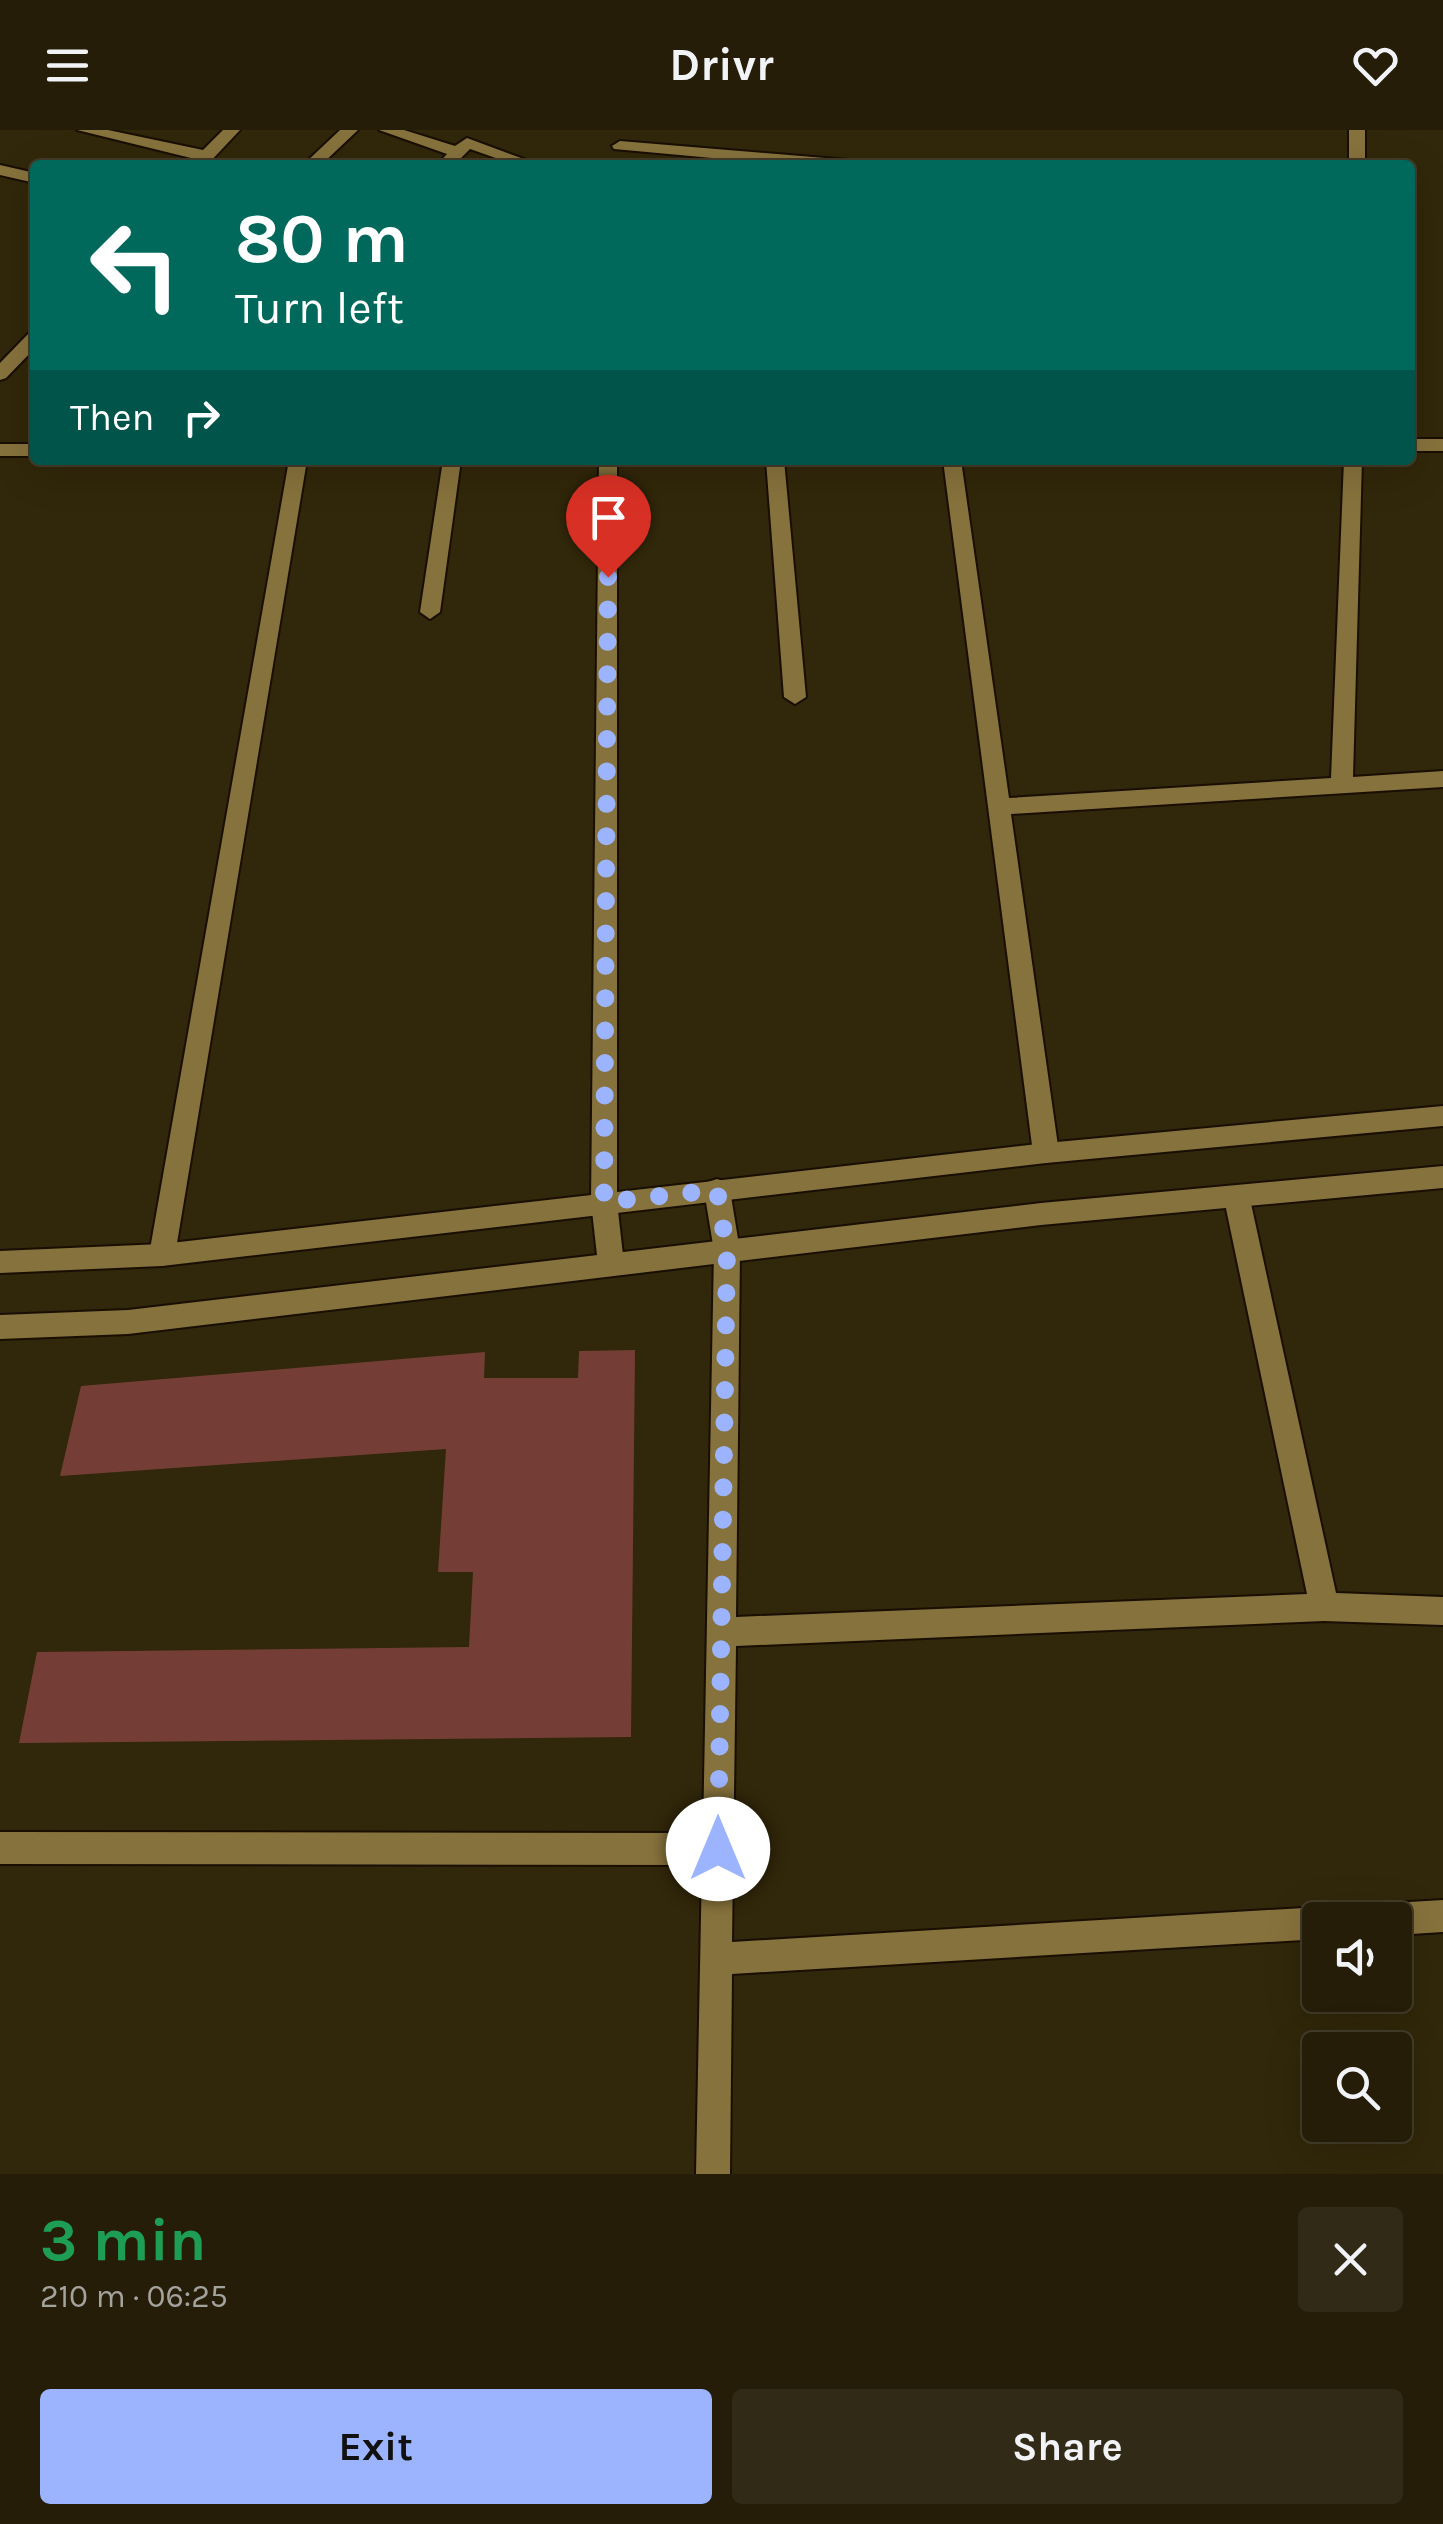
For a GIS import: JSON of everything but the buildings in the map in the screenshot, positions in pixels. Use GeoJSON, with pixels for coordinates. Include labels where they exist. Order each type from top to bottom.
{"type":"FeatureCollection","features":[{"type":"Feature","properties":{"kind":"street"},"geometry":{"type":"LineString","coordinates":[[85,130],[202,160],[232,130]]}},
{"type":"Feature","properties":{"kind":"street"},"geometry":{"type":"LineString","coordinates":[[316,160],[350,130]]}},
{"type":"Feature","properties":{"kind":"street"},"geometry":{"type":"LineString","coordinates":[[387,130],[459,152]]}},
{"type":"Feature","properties":{"kind":"street"},"geometry":{"type":"LineString","coordinates":[[1356,160],[1357,130]]}},
{"type":"Feature","properties":{"kind":"street"},"geometry":{"type":"LineString","coordinates":[[620,138],[807,160]]}},
{"type":"Feature","properties":{"kind":"street"},"geometry":{"type":"LineString","coordinates":[[451,160],[467,143],[517,160]]}},
{"type":"Feature","properties":{"kind":"street"},"geometry":{"type":"LineString","coordinates":[[0,170],[30,177]]}},
{"type":"Feature","properties":{"kind":"street"},"geometry":{"type":"LineString","coordinates":[[0,374],[30,342]]}},
{"type":"Feature","properties":{"kind":"street"},"geometry":{"type":"LineString","coordinates":[[1415,445],[1443,445]]}},
{"type":"Feature","properties":{"kind":"street"},"geometry":{"type":"LineString","coordinates":[[0,450],[30,450]]}},
{"type":"Feature","properties":{"kind":"street"},"geometry":{"type":"LineString","coordinates":[[162,1255],[297,465]]}},
{"type":"Feature","properties":{"kind":"street"},"geometry":{"type":"LineString","coordinates":[[430,612],[451,465]]}},
{"type":"Feature","properties":{"kind":"street"},"geometry":{"type":"LineString","coordinates":[[608,465],[604,1202],[611,1264]]}},
{"type":"Feature","properties":{"kind":"street"},"geometry":{"type":"LineString","coordinates":[[775,465],[795,697]]}},
{"type":"Feature","properties":{"kind":"street"},"geometry":{"type":"LineString","coordinates":[[953,465],[1046,1153]]}},
{"type":"Feature","properties":{"kind":"street"},"geometry":{"type":"LineString","coordinates":[[1342,786],[1352,465]]}},
{"type":"Feature","properties":{"kind":"street"},"geometry":{"type":"LineString","coordinates":[[998,807],[1443,779]]}},
{"type":"Feature","properties":{"kind":"street"},"geometry":{"type":"LineString","coordinates":[[0,1262],[162,1255],[1046,1153],[1443,1116]]}},
{"type":"Feature","properties":{"kind":"street"},"geometry":{"type":"LineString","coordinates":[[0,1327],[128,1322],[1041,1214],[1238,1199],[1443,1177]]}},
{"type":"Feature","properties":{"kind":"street"},"geometry":{"type":"LineString","coordinates":[[713,2174],[727,1251],[717,1190]]}},
{"type":"Feature","properties":{"kind":"street"},"geometry":{"type":"LineString","coordinates":[[1238,1199],[1324,1607]]}},
{"type":"Feature","properties":{"kind":"street"},"geometry":{"type":"LineString","coordinates":[[720,1632],[1324,1607],[1443,1610]]}},
{"type":"Feature","properties":{"kind":"street"},"geometry":{"type":"LineString","coordinates":[[0,1848],[718,1849]]}},
{"type":"Feature","properties":{"kind":"street"},"geometry":{"type":"LineString","coordinates":[[1412,1918],[1443,1916]]}},
{"type":"Feature","properties":{"kind":"street"},"geometry":{"type":"LineString","coordinates":[[716,1959],[1302,1924]]}},
{"type":"Feature","properties":{"kind":"route"},"geometry":{"type":"LineString","coordinates":[[608,577],[604,1202],[717,1190],[727,1251],[718,1849]]}}]}
